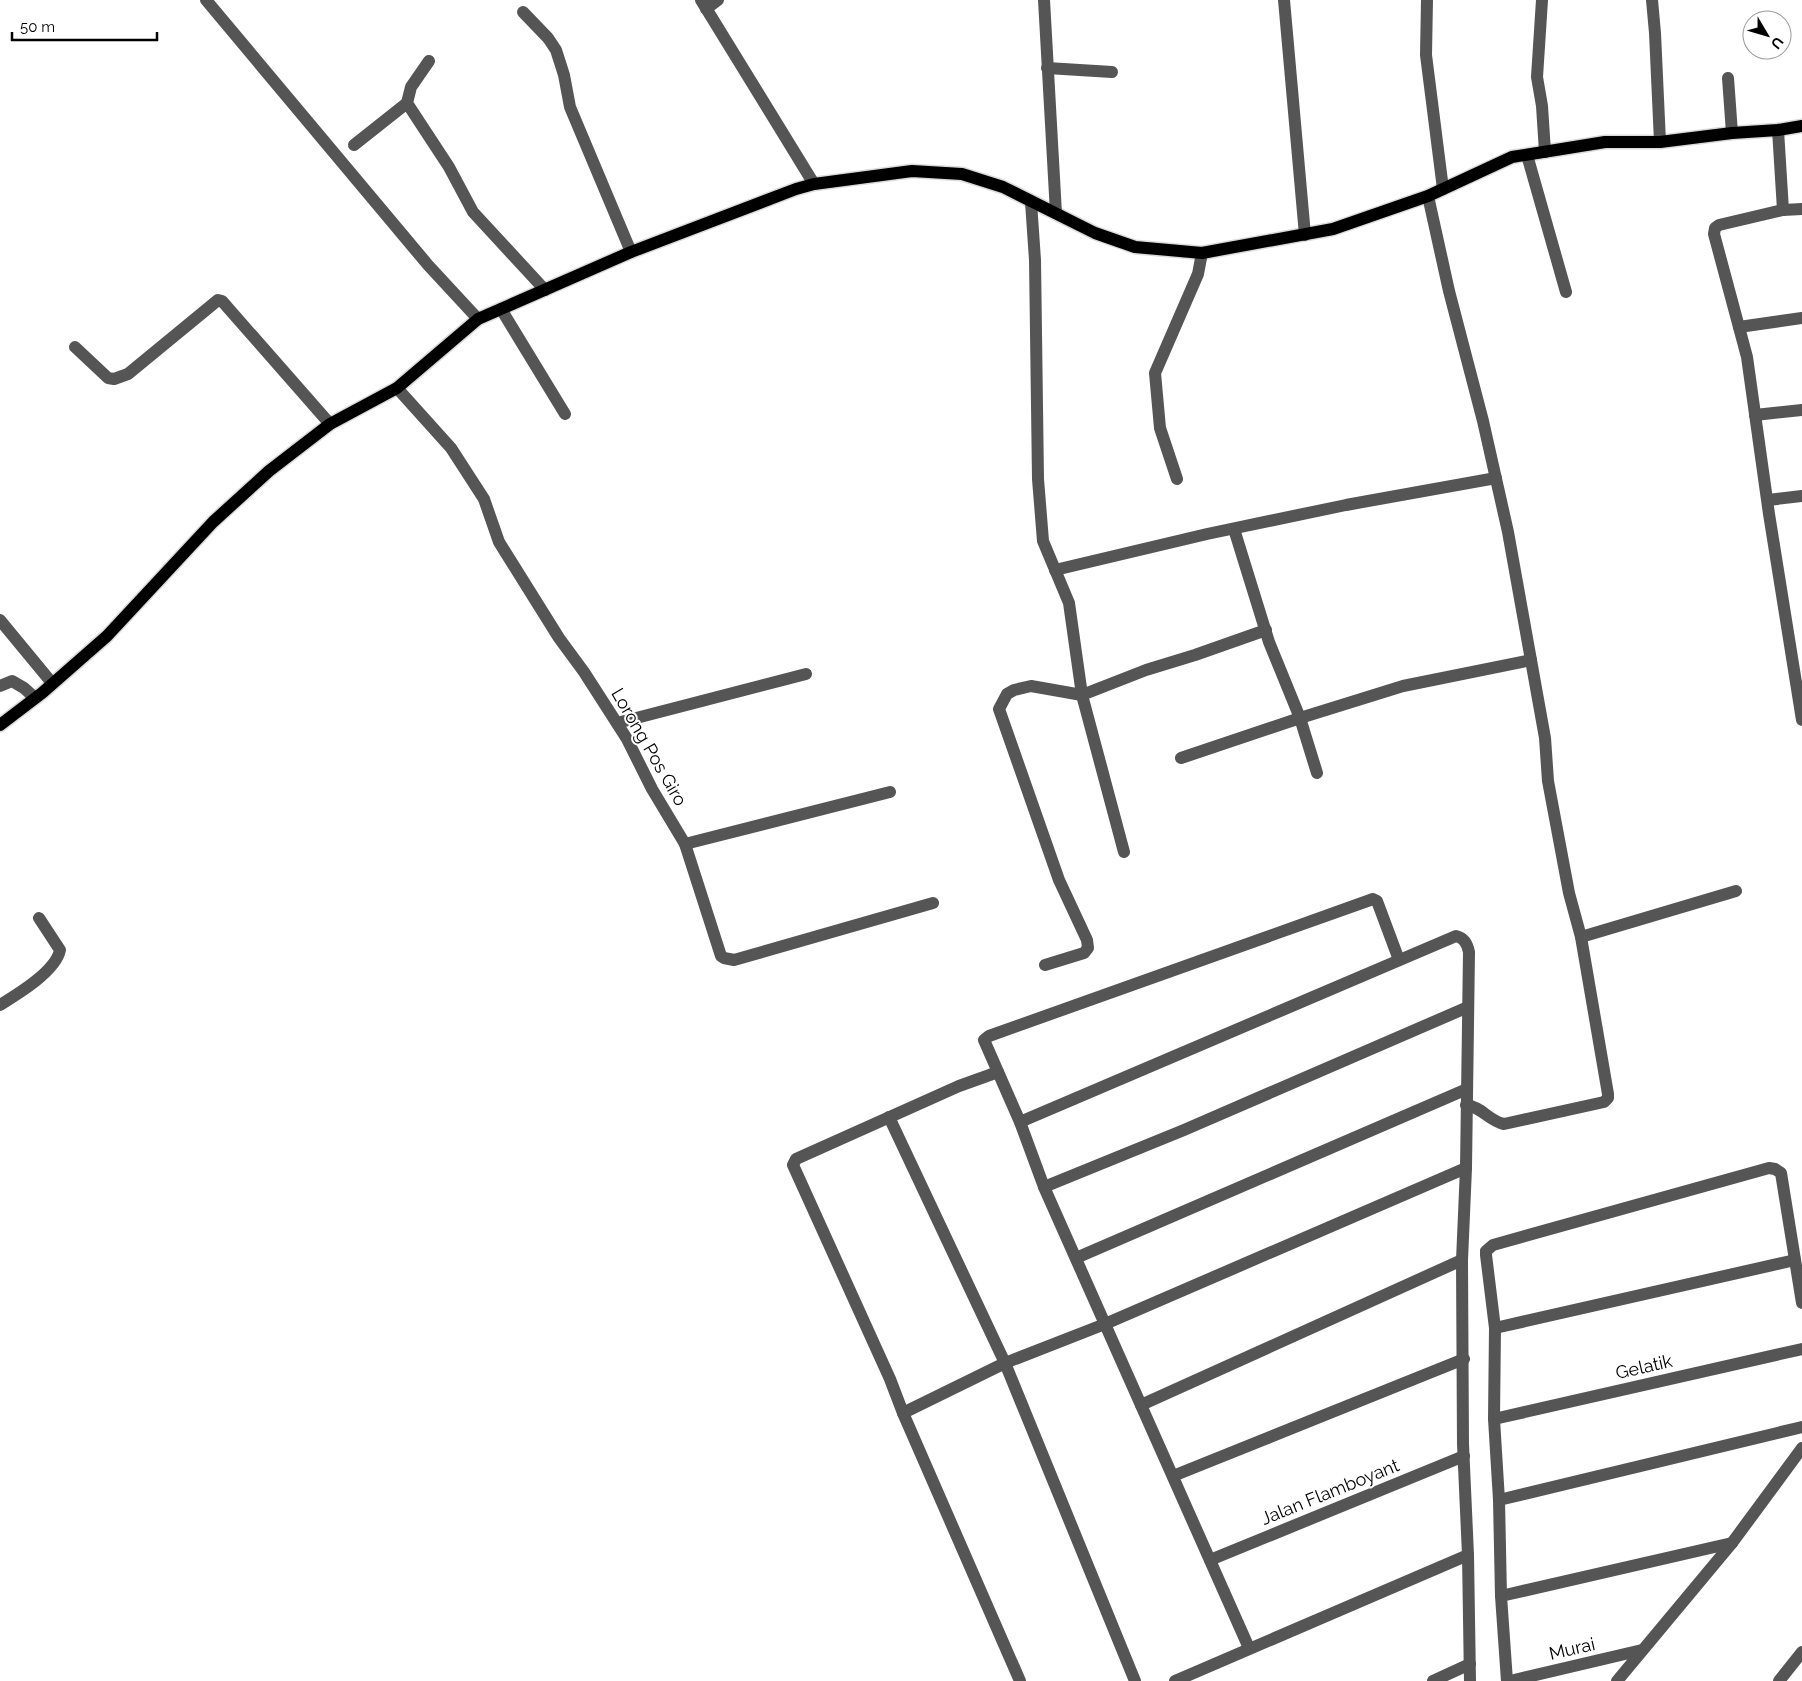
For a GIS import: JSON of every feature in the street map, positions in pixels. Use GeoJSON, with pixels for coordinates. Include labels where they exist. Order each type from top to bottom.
{"type":"FeatureCollection","features":[{"type":"Feature","properties":{"kind":"main road"},"geometry":{"type":"LineString","coordinates":[[0,725],[35,698],[107,636],[214,522],[269,471],[330,424],[397,388],[478,319],[630,252],[796,189],[814,184],[912,171],[962,174],[1003,187],[1095,233],[1135,247],[1202,253],[1334,229],[1428,196],[1512,157],[1605,142],[1660,142],[1802,126]]}},
{"type":"Feature","properties":{"kind":"street"},"geometry":{"type":"LineString","coordinates":[[206,0],[428,265],[478,319]]}},
{"type":"Feature","properties":{"kind":"street"},"geometry":{"type":"LineString","coordinates":[[718,0],[704,4],[814,184]]}},
{"type":"Feature","properties":{"kind":"street"},"geometry":{"type":"LineString","coordinates":[[1044,0],[1056,213]]}},
{"type":"Feature","properties":{"kind":"street"},"geometry":{"type":"LineString","coordinates":[[1284,0],[1305,235]]}},
{"type":"Feature","properties":{"kind":"street"},"geometry":{"type":"LineString","coordinates":[[1427,0],[1426,55],[1443,189]]}},
{"type":"Feature","properties":{"kind":"street"},"geometry":{"type":"LineString","coordinates":[[1542,0],[1537,77],[1542,106],[1545,152]]}},
{"type":"Feature","properties":{"kind":"street"},"geometry":{"type":"LineString","coordinates":[[1652,0],[1656,33],[1660,142]]}},
{"type":"Feature","properties":{"kind":"street"},"geometry":{"type":"LineString","coordinates":[[523,12],[548,38],[556,50],[564,75],[570,107],[630,252]]}},
{"type":"Feature","properties":{"kind":"street"},"geometry":{"type":"LineString","coordinates":[[354,144],[407,103],[411,87],[429,61]]}},
{"type":"Feature","properties":{"kind":"street"},"geometry":{"type":"LineString","coordinates":[[1047,68],[1112,72]]}},
{"type":"Feature","properties":{"kind":"street"},"geometry":{"type":"LineString","coordinates":[[1728,78],[1732,133]]}},
{"type":"Feature","properties":{"kind":"street"},"geometry":{"type":"LineString","coordinates":[[407,103],[449,167],[473,212],[545,290]]}},
{"type":"Feature","properties":{"kind":"street"},"geometry":{"type":"LineString","coordinates":[[1778,130],[1783,210]]}},
{"type":"Feature","properties":{"kind":"street"},"geometry":{"type":"LineString","coordinates":[[1527,155],[1566,292]]}},
{"type":"Feature","properties":{"kind":"street"},"geometry":{"type":"LineString","coordinates":[[1428,196],[1508,532],[1545,738],[1548,781],[1569,893],[1581,937],[1608,1094],[1606,1101],[1504,1124],[1495,1122],[1478,1108],[1466,1105]]}},
{"type":"Feature","properties":{"kind":"street"},"geometry":{"type":"LineString","coordinates":[[1031,202],[1035,260],[1038,479],[1043,541],[1069,603],[1082,695],[1124,852]]}},
{"type":"Feature","properties":{"kind":"street"},"geometry":{"type":"LineString","coordinates":[[1802,209],[1783,210],[1719,225],[1715,228],[1714,234],[1747,356],[1768,500],[1800,692],[1802,720]]}},
{"type":"Feature","properties":{"kind":"street"},"geometry":{"type":"LineString","coordinates":[[1177,479],[1160,428],[1156,373],[1198,274],[1202,253]]}},
{"type":"Feature","properties":{"kind":"street"},"geometry":{"type":"LineString","coordinates":[[75,347],[108,378],[114,379],[128,374],[218,300],[222,301],[330,424]]}},
{"type":"Feature","properties":{"kind":"street"},"geometry":{"type":"LineString","coordinates":[[501,309],[565,414]]}},
{"type":"Feature","properties":{"kind":"street"},"geometry":{"type":"LineString","coordinates":[[1739,327],[1802,318]]}},
{"type":"Feature","properties":{"kind":"street","name":"Lorong Pos Giro"},"geometry":{"type":"LineString","coordinates":[[397,388],[451,448],[484,499],[499,542],[559,638],[617,723],[652,790],[685,844],[721,956],[734,960],[933,903]]}},
{"type":"Feature","properties":{"kind":"street"},"geometry":{"type":"LineString","coordinates":[[1755,415],[1802,410]]}},
{"type":"Feature","properties":{"kind":"street"},"geometry":{"type":"LineString","coordinates":[[1055,570],[1346,505],[1496,478]]}},
{"type":"Feature","properties":{"kind":"street"},"geometry":{"type":"LineString","coordinates":[[1768,500],[1802,496]]}},
{"type":"Feature","properties":{"kind":"street"},"geometry":{"type":"LineString","coordinates":[[1234,529],[1266,630],[1300,718],[1317,773]]}},
{"type":"Feature","properties":{"kind":"street"},"geometry":{"type":"LineString","coordinates":[[0,620],[52,683]]}},
{"type":"Feature","properties":{"kind":"street"},"geometry":{"type":"LineString","coordinates":[[1045,965],[1084,953],[1088,948],[1087,940],[1059,880],[999,709],[1007,694],[1014,690],[1031,686],[1082,695],[1146,670],[1266,630]]}},
{"type":"Feature","properties":{"kind":"street"},"geometry":{"type":"LineString","coordinates":[[1181,758],[1403,686],[1531,660]]}},
{"type":"Feature","properties":{"kind":"street"},"geometry":{"type":"LineString","coordinates":[[617,723],[806,674]]}},
{"type":"Feature","properties":{"kind":"street"},"geometry":{"type":"LineString","coordinates":[[0,686],[12,681],[35,698]]}},
{"type":"Feature","properties":{"kind":"street"},"geometry":{"type":"LineString","coordinates":[[685,844],[890,792]]}},
{"type":"Feature","properties":{"kind":"street"},"geometry":{"type":"LineString","coordinates":[[1581,937],[1736,891]]}},
{"type":"Feature","properties":{"kind":"street"},"geometry":{"type":"LineString","coordinates":[[1249,1648],[1044,1187],[1020,1122],[984,1040],[989,1036],[1373,899],[1377,901],[1399,960]]}},
{"type":"Feature","properties":{"kind":"street"},"geometry":{"type":"LineString","coordinates":[[0,1005],[34,982],[53,964],[59,955],[60,950],[39,918]]}},
{"type":"Feature","properties":{"kind":"street"},"geometry":{"type":"LineString","coordinates":[[1020,1122],[1456,936],[1462,938],[1468,945],[1466,1168],[1462,1260],[1464,1456],[1470,1681]]}},
{"type":"Feature","properties":{"kind":"street"},"geometry":{"type":"LineString","coordinates":[[1044,1187],[1184,1130],[1468,1008]]}},
{"type":"Feature","properties":{"kind":"street"},"geometry":{"type":"LineString","coordinates":[[998,1072],[959,1086],[889,1117],[796,1159],[793,1164],[890,1379],[903,1413],[1020,1681]]}},
{"type":"Feature","properties":{"kind":"street"},"geometry":{"type":"LineString","coordinates":[[1076,1258],[1466,1089]]}},
{"type":"Feature","properties":{"kind":"street"},"geometry":{"type":"LineString","coordinates":[[889,1117],[1005,1363],[1135,1681]]}},
{"type":"Feature","properties":{"kind":"street"},"geometry":{"type":"LineString","coordinates":[[903,1413],[1005,1363],[1105,1324],[1466,1168]]}},
{"type":"Feature","properties":{"kind":"street"},"geometry":{"type":"LineString","coordinates":[[1508,1681],[1501,1596],[1499,1500],[1494,1419],[1495,1328],[1486,1252],[1493,1245],[1770,1168],[1781,1173],[1802,1303]]}},
{"type":"Feature","properties":{"kind":"street"},"geometry":{"type":"LineString","coordinates":[[1141,1405],[1462,1260]]}},
{"type":"Feature","properties":{"kind":"street"},"geometry":{"type":"LineString","coordinates":[[1495,1328],[1795,1260]]}},
{"type":"Feature","properties":{"kind":"street","name":"Gelatik"},"geometry":{"type":"LineString","coordinates":[[1494,1419],[1802,1349]]}},
{"type":"Feature","properties":{"kind":"street"},"geometry":{"type":"LineString","coordinates":[[1173,1476],[1464,1359]]}},
{"type":"Feature","properties":{"kind":"street"},"geometry":{"type":"LineString","coordinates":[[1499,1500],[1802,1427]]}},
{"type":"Feature","properties":{"kind":"street"},"geometry":{"type":"LineString","coordinates":[[1617,1681],[1732,1543],[1802,1448]]}},
{"type":"Feature","properties":{"kind":"street","name":"Jalan Flamboyant"},"geometry":{"type":"LineString","coordinates":[[1210,1560],[1464,1456]]}},
{"type":"Feature","properties":{"kind":"street"},"geometry":{"type":"LineString","coordinates":[[1501,1596],[1732,1543]]}},
{"type":"Feature","properties":{"kind":"street"},"geometry":{"type":"LineString","coordinates":[[1175,1681],[1468,1555]]}},
{"type":"Feature","properties":{"kind":"street","name":"Murai"},"geometry":{"type":"LineString","coordinates":[[1508,1681],[1642,1650]]}},
{"type":"Feature","properties":{"kind":"street"},"geometry":{"type":"LineString","coordinates":[[1779,1681],[1802,1652]]}},
{"type":"Feature","properties":{"kind":"street"},"geometry":{"type":"LineString","coordinates":[[1433,1681],[1470,1664]]}}]}
